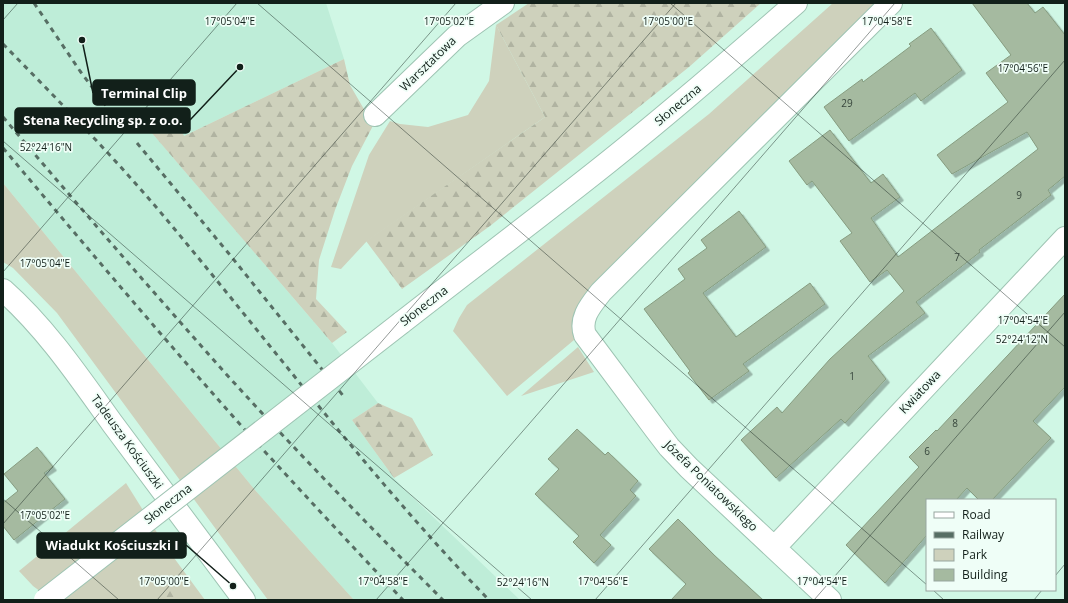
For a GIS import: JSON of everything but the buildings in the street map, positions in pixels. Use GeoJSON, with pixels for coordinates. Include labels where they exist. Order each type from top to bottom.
{"type":"FeatureCollection","features":[{"type":"Feature","properties":{"kind":"street","name":"Warsztatowa"},"geometry":{"type":"LineString","coordinates":[[374,115],[457,36],[503,3]]}},
{"type":"Feature","properties":{"kind":"street","name":"Słoneczna"},"geometry":{"type":"LineString","coordinates":[[44,600],[583,182],[637,139],[796,3]]}},
{"type":"Feature","properties":{"kind":"street","name":"Józefa Poniatowskiego"},"geometry":{"type":"LineString","coordinates":[[830,600],[775,546],[689,468],[669,447],[585,335],[583,320],[590,306],[601,292],[891,3]]}},
{"type":"Feature","properties":{"kind":"street","name":"Kwiatowa"},"geometry":{"type":"LineString","coordinates":[[775,546],[1065,238]]}},
{"type":"Feature","properties":{"kind":"street","name":"Tadeusza Kościuszki"},"geometry":{"type":"LineString","coordinates":[[3,290],[38,324],[244,600]]}},
{"type":"Feature","properties":{"kind":"shaded area"},"geometry":{"type":"Polygon","coordinates":[[[3,3],[326,3],[344,59],[184,136],[152,133],[332,343],[378,403],[352,420],[394,478],[520,600],[354,600],[255,490],[3,183],[3,3]]]}},
{"type":"Feature","properties":{"kind":"green space"},"geometry":{"type":"Polygon","coordinates":[[[529,3],[761,3],[689,67],[490,226],[402,289],[366,241],[545,117],[496,25],[529,3]]]}},
{"type":"Feature","properties":{"kind":"green space"},"geometry":{"type":"Polygon","coordinates":[[[833,3],[880,3],[598,289],[580,335],[507,396],[453,331],[467,305],[709,114],[833,3]]]}},
{"type":"Feature","properties":{"kind":"green space"},"geometry":{"type":"Polygon","coordinates":[[[496,25],[545,117],[367,241],[341,269],[331,267],[369,155],[390,121],[400,124],[428,127],[468,115],[489,81],[496,25]]]}},
{"type":"Feature","properties":{"kind":"green space"},"geometry":{"type":"Polygon","coordinates":[[[344,59],[350,85],[365,111],[378,116],[352,166],[335,210],[319,260],[316,299],[347,332],[332,343],[151,132],[175,116],[184,136],[344,59]]]}},
{"type":"Feature","properties":{"kind":"green space"},"geometry":{"type":"Polygon","coordinates":[[[3,183],[255,490],[354,600],[268,600],[57,313],[13,268],[3,262],[3,183]]]}},
{"type":"Feature","properties":{"kind":"green space"},"geometry":{"type":"Polygon","coordinates":[[[578,347],[594,372],[521,396],[578,347]]]}},
{"type":"Feature","properties":{"kind":"green space"},"geometry":{"type":"Polygon","coordinates":[[[378,403],[412,418],[433,455],[394,478],[352,420],[378,403]]]}},
{"type":"Feature","properties":{"kind":"green space"},"geometry":{"type":"Polygon","coordinates":[[[126,483],[166,547],[205,600],[52,600],[33,586],[19,571],[126,483]]]}},
{"type":"Feature","properties":{"kind":"green space"},"geometry":{"type":"Polygon","coordinates":[[[172,585],[178,585],[186,600],[151,600],[172,585]]]}},
{"type":"Feature","properties":{"kind":"railway"},"geometry":{"type":"LineString","coordinates":[[34,3],[80,71],[110,111]]}},
{"type":"Feature","properties":{"kind":"railway"},"geometry":{"type":"LineString","coordinates":[[3,44],[87,130],[148,197],[364,461],[446,555],[489,600]]}},
{"type":"Feature","properties":{"kind":"railway"},"geometry":{"type":"LineString","coordinates":[[3,117],[114,247],[227,375],[334,489],[443,600]]}},
{"type":"Feature","properties":{"kind":"railway"},"geometry":{"type":"LineString","coordinates":[[137,143],[230,255],[345,398]]}},
{"type":"Feature","properties":{"kind":"railway"},"geometry":{"type":"LineString","coordinates":[[3,148],[215,396],[285,474],[403,600]]}},
{"type":"Feature","properties":{"kind":"place","name":"Terminal Clip"},"geometry":{"type":"Point","coordinates":[82,40]}},
{"type":"Feature","properties":{"kind":"place","name":"Stena Recycling sp. z o.o."},"geometry":{"type":"Point","coordinates":[240,67]}},
{"type":"Feature","properties":{"kind":"place","name":"Wiadukt Kościuszki I"},"geometry":{"type":"Point","coordinates":[233,586]}}]}
